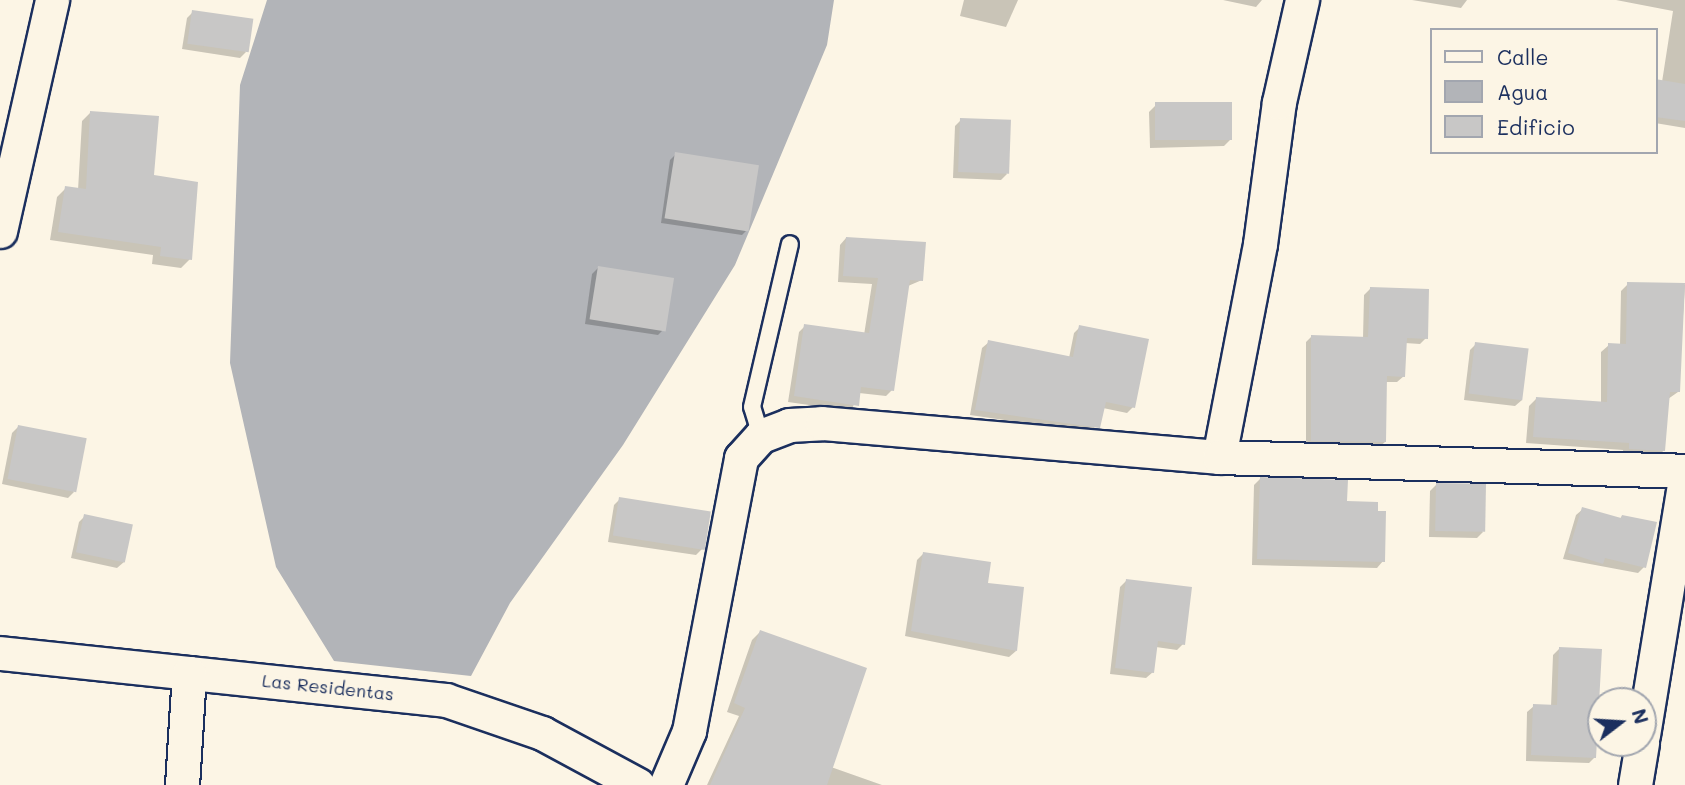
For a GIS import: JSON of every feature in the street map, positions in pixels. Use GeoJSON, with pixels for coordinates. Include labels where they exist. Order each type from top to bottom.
{"type":"FeatureCollection","features":[{"type":"Feature","properties":{"kind":"street"},"geometry":{"type":"LineString","coordinates":[[0,231],[52,0]]}},
{"type":"Feature","properties":{"kind":"street"},"geometry":{"type":"LineString","coordinates":[[1219,457],[1260,244],[1279,102],[1302,0]]}},
{"type":"Feature","properties":{"kind":"street"},"geometry":{"type":"LineString","coordinates":[[666,785],[689,731],[741,458],[761,436],[789,425],[822,423],[1219,457],[1685,471]]}},
{"type":"Feature","properties":{"kind":"street"},"geometry":{"type":"LineString","coordinates":[[1651,687],[1685,478]]}},
{"type":"Feature","properties":{"kind":"street","name":"Las Residentas"},"geometry":{"type":"LineString","coordinates":[[0,653],[446,700],[542,733],[638,785]]}},
{"type":"Feature","properties":{"kind":"street"},"geometry":{"type":"LineString","coordinates":[[182,785],[189,673]]}},
{"type":"Feature","properties":{"kind":"street"},"geometry":{"type":"LineString","coordinates":[[1635,785],[1640,757]]}},
{"type":"Feature","properties":{"kind":"lane"},"geometry":{"type":"LineString","coordinates":[[761,436],[752,407],[790,244]]}},
{"type":"Feature","properties":{"kind":"water"},"geometry":{"type":"Polygon","coordinates":[[[267,0],[834,0],[827,45],[735,265],[623,445],[510,603],[471,676],[334,661],[276,567],[230,363],[240,85],[267,0]]]}},
{"type":"Feature","properties":{"kind":"building"},"geometry":{"type":"Polygon","coordinates":[[[192,10],[253,19],[249,52],[187,44],[192,10]]]}},
{"type":"Feature","properties":{"kind":"building"},"geometry":{"type":"Polygon","coordinates":[[[1657,79],[1685,84],[1685,121],[1657,117],[1657,79]]]}},
{"type":"Feature","properties":{"kind":"building"},"geometry":{"type":"Polygon","coordinates":[[[1155,102],[1232,102],[1232,140],[1155,140],[1155,102]]]}},
{"type":"Feature","properties":{"kind":"building"},"geometry":{"type":"Polygon","coordinates":[[[90,111],[159,116],[154,175],[198,182],[192,260],[160,256],[161,247],[58,232],[65,186],[86,189],[90,111]]]}},
{"type":"Feature","properties":{"kind":"building"},"geometry":{"type":"Polygon","coordinates":[[[960,118],[1011,120],[1009,174],[958,172],[960,118]]]}},
{"type":"Feature","properties":{"kind":"building"},"geometry":{"type":"Polygon","coordinates":[[[675,152],[759,165],[748,231],[665,218],[675,152]]]}},
{"type":"Feature","properties":{"kind":"building"},"geometry":{"type":"Polygon","coordinates":[[[846,237],[926,242],[923,281],[910,280],[894,391],[861,387],[859,406],[794,396],[804,324],[869,333],[878,278],[843,276],[846,237]]]}},
{"type":"Feature","properties":{"kind":"building"},"geometry":{"type":"Polygon","coordinates":[[[598,266],[674,278],[666,331],[590,319],[598,266]]]}},
{"type":"Feature","properties":{"kind":"building"},"geometry":{"type":"Polygon","coordinates":[[[1627,282],[1685,283],[1680,392],[1670,392],[1665,451],[1629,449],[1629,443],[1533,437],[1536,397],[1607,402],[1608,343],[1626,344],[1627,282]]]}},
{"type":"Feature","properties":{"kind":"building"},"geometry":{"type":"Polygon","coordinates":[[[1370,287],[1429,289],[1428,339],[1407,338],[1405,377],[1387,376],[1386,442],[1311,441],[1311,335],[1368,337],[1370,287]]]}},
{"type":"Feature","properties":{"kind":"building"},"geometry":{"type":"Polygon","coordinates":[[[1079,325],[1149,339],[1135,408],[1106,402],[1100,428],[975,410],[988,340],[1073,357],[1079,325]]]}},
{"type":"Feature","properties":{"kind":"building"},"geometry":{"type":"Polygon","coordinates":[[[1475,342],[1529,349],[1522,400],[1469,394],[1475,342]]]}},
{"type":"Feature","properties":{"kind":"building"},"geometry":{"type":"Polygon","coordinates":[[[18,425],[87,438],[76,492],[8,479],[18,425]]]}},
{"type":"Feature","properties":{"kind":"building"},"geometry":{"type":"Polygon","coordinates":[[[1260,477],[1348,480],[1347,501],[1378,502],[1378,511],[1386,511],[1385,562],[1257,559],[1260,477]]]}},
{"type":"Feature","properties":{"kind":"building"},"geometry":{"type":"Polygon","coordinates":[[[1436,483],[1486,484],[1485,532],[1435,531],[1436,483]]]}},
{"type":"Feature","properties":{"kind":"building"},"geometry":{"type":"Polygon","coordinates":[[[619,497],[711,512],[705,550],[613,536],[619,497]]]}},
{"type":"Feature","properties":{"kind":"building"},"geometry":{"type":"Polygon","coordinates":[[[1582,507],[1621,518],[1622,515],[1657,522],[1646,568],[1605,558],[1603,564],[1568,553],[1582,507]]]}},
{"type":"Feature","properties":{"kind":"building"},"geometry":{"type":"Polygon","coordinates":[[[84,514],[133,524],[125,563],[76,552],[84,514]]]}},
{"type":"Feature","properties":{"kind":"building"},"geometry":{"type":"Polygon","coordinates":[[[923,552],[991,562],[988,583],[1024,587],[1017,651],[911,631],[923,552]]]}},
{"type":"Feature","properties":{"kind":"building"},"geometry":{"type":"Polygon","coordinates":[[[1126,579],[1192,587],[1185,645],[1158,641],[1154,673],[1115,668],[1126,579]]]}},
{"type":"Feature","properties":{"kind":"building"},"geometry":{"type":"Polygon","coordinates":[[[760,630],[867,668],[827,785],[710,785],[745,708],[734,703],[760,630]]]}},
{"type":"Feature","properties":{"kind":"building"},"geometry":{"type":"Polygon","coordinates":[[[1559,647],[1602,649],[1600,687],[1587,687],[1587,757],[1596,758],[1531,755],[1533,704],[1557,705],[1559,647]]]}}]}
